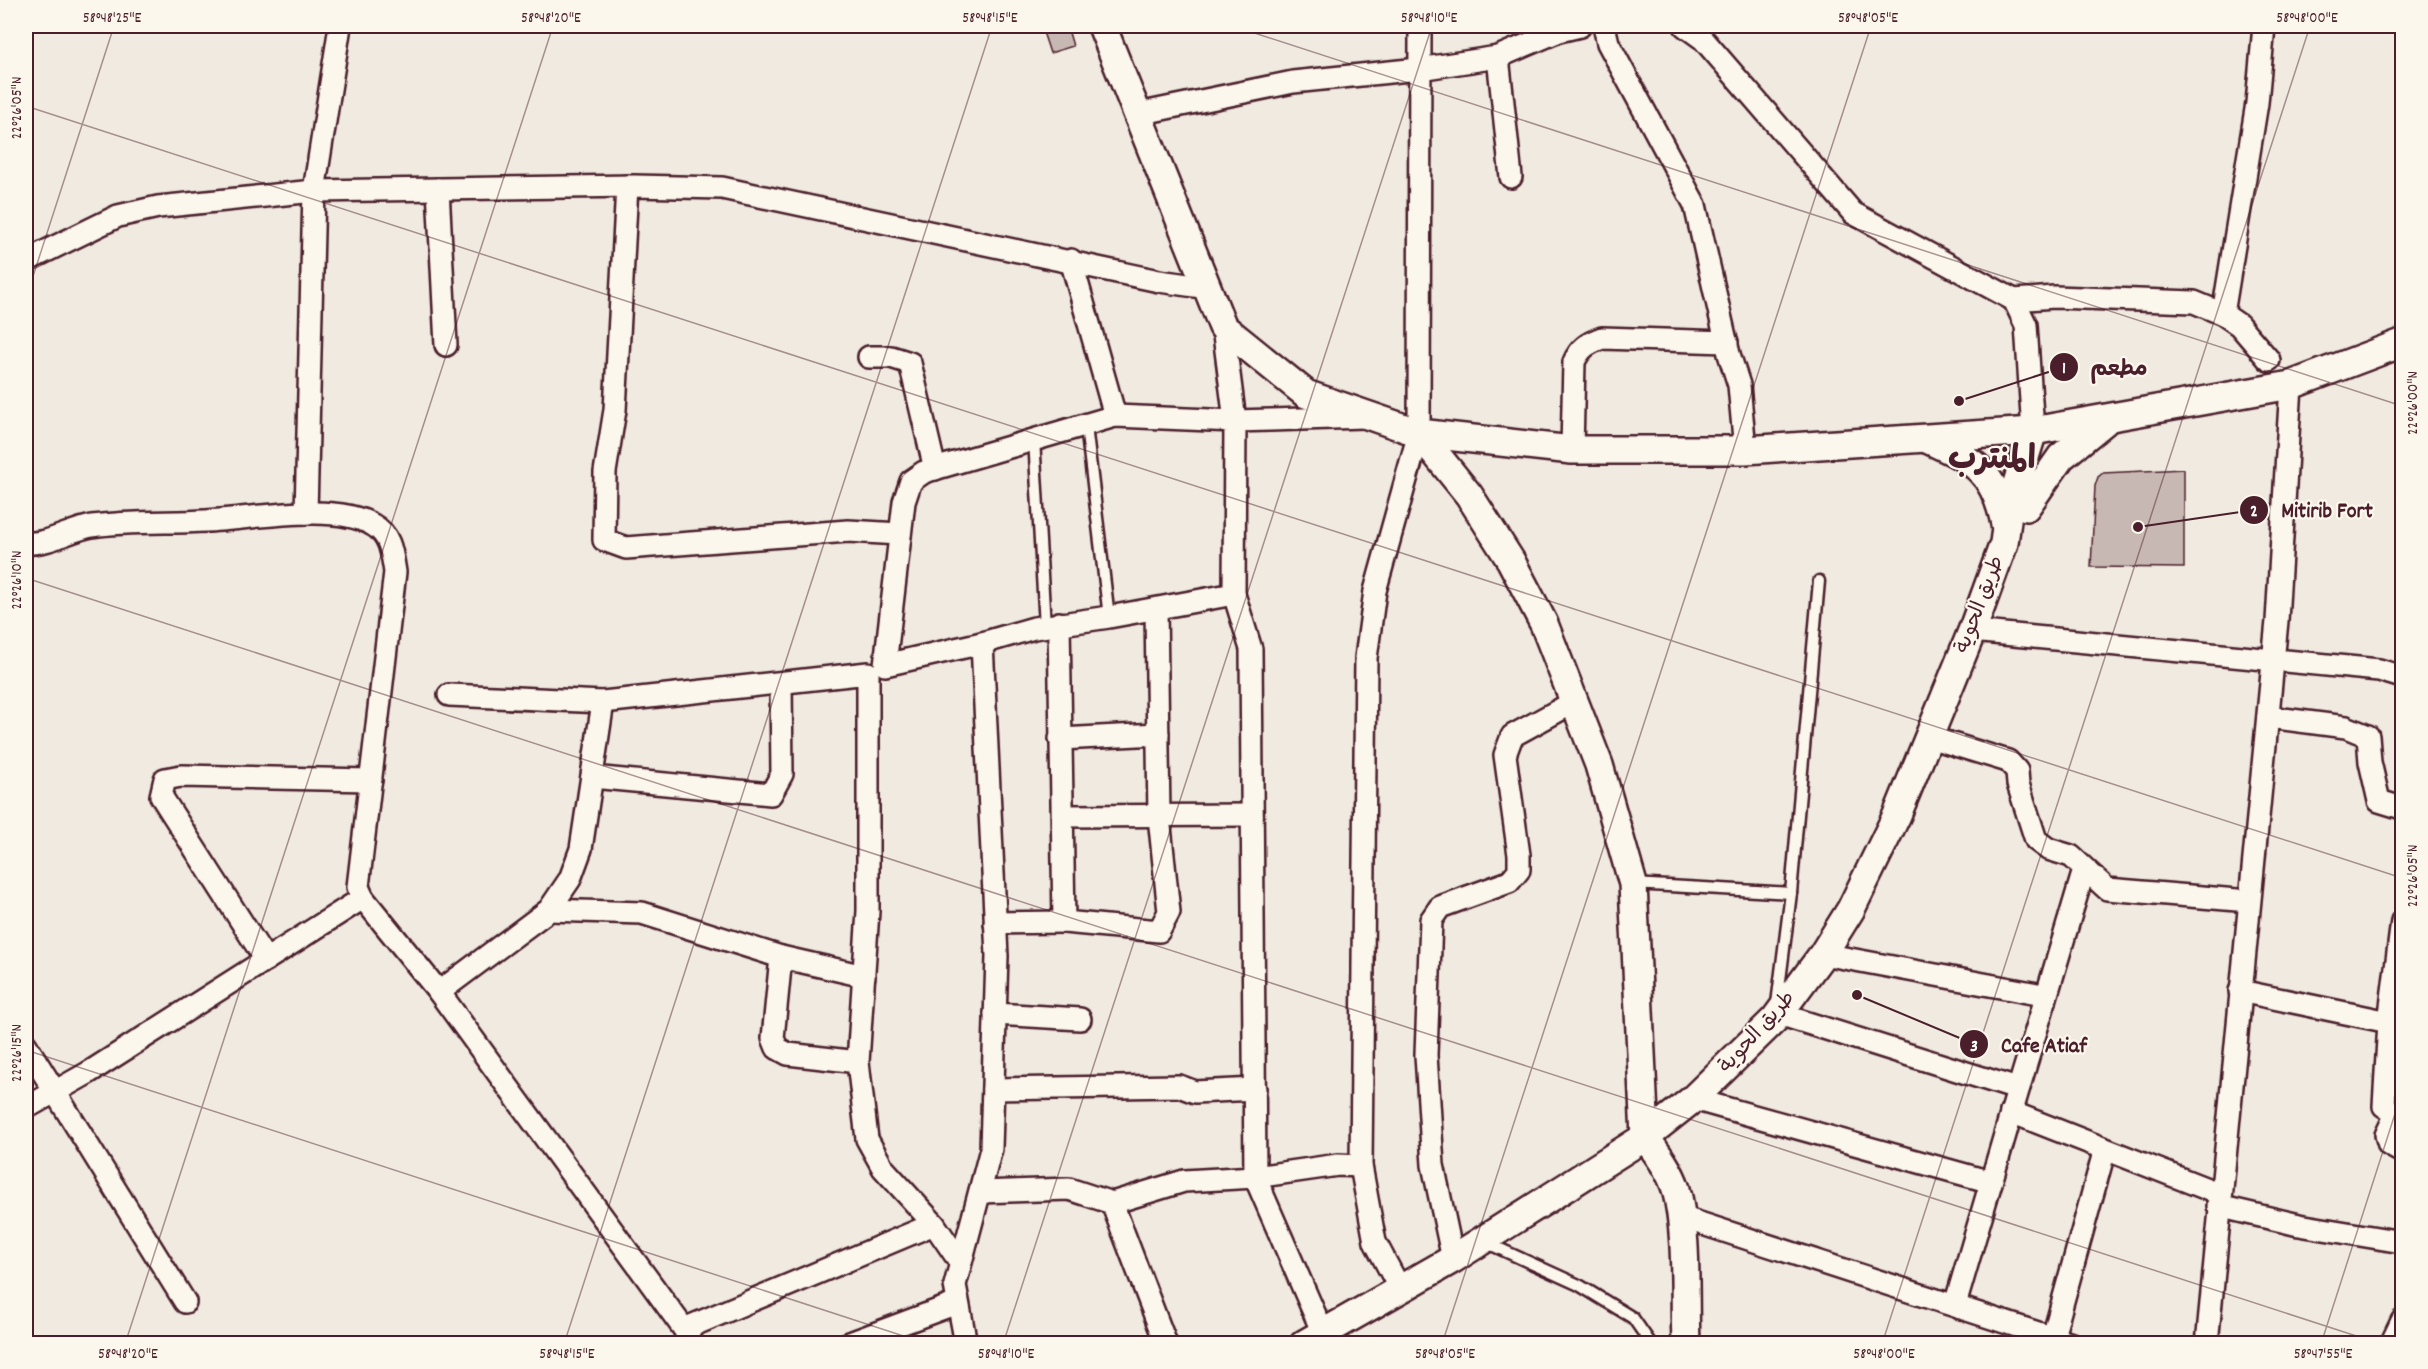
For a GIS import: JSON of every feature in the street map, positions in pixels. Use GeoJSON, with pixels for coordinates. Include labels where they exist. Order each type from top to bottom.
{"type":"FeatureCollection","features":[{"type":"Feature","properties":{"kind":"street"},"geometry":{"type":"LineString","coordinates":[[306,513],[314,191],[340,26]]}},
{"type":"Feature","properties":{"kind":"street"},"geometry":{"type":"LineString","coordinates":[[1102,26],[1223,327],[1235,421],[1234,594],[1251,649],[1256,1177],[1313,1338]]}},
{"type":"Feature","properties":{"kind":"street"},"geometry":{"type":"LineString","coordinates":[[1400,1289],[1375,1242],[1361,1166],[1366,657],[1375,591],[1419,433],[1420,26]]}},
{"type":"Feature","properties":{"kind":"street"},"geometry":{"type":"LineString","coordinates":[[1138,114],[1293,82],[1419,69],[1498,57],[1559,31],[1580,26]]}},
{"type":"Feature","properties":{"kind":"street"},"geometry":{"type":"LineString","coordinates":[[1604,26],[1608,43],[1695,205],[1739,385],[1745,450]]}},
{"type":"Feature","properties":{"kind":"street"},"geometry":{"type":"LineString","coordinates":[[1685,26],[1704,39],[1853,213],[2014,300],[2054,297],[2194,302],[2223,314],[2239,325],[2269,360]]}},
{"type":"Feature","properties":{"kind":"street"},"geometry":{"type":"LineString","coordinates":[[2223,314],[2257,103],[2264,26]]}},
{"type":"Feature","properties":{"kind":"street"},"geometry":{"type":"LineString","coordinates":[[1498,57],[1511,177]]}},
{"type":"Feature","properties":{"kind":"street"},"geometry":{"type":"LineString","coordinates":[[26,261],[118,216],[158,207],[314,191],[627,186],[722,188],[1071,260],[1159,281],[1209,288]]}},
{"type":"Feature","properties":{"kind":"street"},"geometry":{"type":"LineString","coordinates":[[627,186],[615,410],[605,472],[604,540],[626,548],[848,531],[900,534]]}},
{"type":"Feature","properties":{"kind":"street"},"geometry":{"type":"LineString","coordinates":[[438,189],[446,345]]}},
{"type":"Feature","properties":{"kind":"street"},"geometry":{"type":"LineString","coordinates":[[1071,260],[1115,416]]}},
{"type":"Feature","properties":{"kind":"street"},"geometry":{"type":"LineString","coordinates":[[2014,300],[2026,325],[2042,430]]}},
{"type":"Feature","properties":{"kind":"street"},"geometry":{"type":"LineString","coordinates":[[1223,327],[1306,394],[1367,417],[1419,433],[1572,450],[1745,450],[2042,430],[2291,385],[2403,343]]}},
{"type":"Feature","properties":{"kind":"street"},"geometry":{"type":"LineString","coordinates":[[1572,450],[1574,362],[1579,352],[1588,343],[1602,338],[1727,342]]}},
{"type":"Feature","properties":{"kind":"street"},"geometry":{"type":"LineString","coordinates":[[869,357],[891,357],[910,363],[934,469]]}},
{"type":"Feature","properties":{"kind":"street"},"geometry":{"type":"LineString","coordinates":[[2207,1344],[2219,1200],[2268,717],[2291,385]]}},
{"type":"Feature","properties":{"kind":"street"},"geometry":{"type":"LineString","coordinates":[[960,1262],[934,1224],[882,1168],[867,1139],[858,1062],[868,911],[876,669],[904,502],[911,481],[934,469],[1115,416],[1235,421],[1367,417]]}},
{"type":"Feature","properties":{"kind":"street"},"geometry":{"type":"LineString","coordinates":[[2026,507],[2061,457],[2110,418]]}},
{"type":"Feature","properties":{"kind":"street","name":"طريق الحوية"},"geometry":{"type":"LineString","coordinates":[[2005,535],[2026,507],[2042,430]]}},
{"type":"Feature","properties":{"kind":"street","name":"طريق الحوية"},"geometry":{"type":"LineString","coordinates":[[1313,1338],[1453,1259],[1646,1137],[1693,1099],[1777,1017],[1823,954],[1875,863],[1972,631],[2042,430]]}},
{"type":"Feature","properties":{"kind":"street"},"geometry":{"type":"LineString","coordinates":[[1419,433],[1469,495],[1511,561],[1544,624],[1599,765],[1633,884],[1646,1137],[1664,1162],[1676,1189],[1681,1217],[1686,1344]]}},
{"type":"Feature","properties":{"kind":"street"},"geometry":{"type":"LineString","coordinates":[[1926,438],[1980,467],[1996,491],[2005,535]]}},
{"type":"Feature","properties":{"kind":"street"},"geometry":{"type":"LineString","coordinates":[[26,543],[91,526],[235,520],[306,513],[354,517],[373,524],[382,531],[392,547],[394,572],[358,887],[363,898],[440,992],[688,1336],[934,1224]]}},
{"type":"Feature","properties":{"kind":"street"},"geometry":{"type":"LineString","coordinates":[[449,695],[603,702],[781,683],[876,669],[1052,625],[1234,594]]}},
{"type":"Feature","properties":{"kind":"street"},"geometry":{"type":"LineString","coordinates":[[995,923],[1064,922],[1159,931],[1169,912],[1159,817],[1156,609]]}},
{"type":"Feature","properties":{"kind":"street"},"geometry":{"type":"LineString","coordinates":[[1052,625],[1060,739],[1064,922]]}},
{"type":"Feature","properties":{"kind":"street"},"geometry":{"type":"LineString","coordinates":[[1972,631],[2379,670],[2403,677]]}},
{"type":"Feature","properties":{"kind":"street"},"geometry":{"type":"LineString","coordinates":[[966,1344],[955,1285],[991,1149],[995,1014],[995,923],[982,643]]}},
{"type":"Feature","properties":{"kind":"street"},"geometry":{"type":"LineString","coordinates":[[592,777],[771,794],[782,774],[781,683]]}},
{"type":"Feature","properties":{"kind":"street"},"geometry":{"type":"LineString","coordinates":[[440,992],[549,910],[570,879],[581,849],[603,702]]}},
{"type":"Feature","properties":{"kind":"street"},"geometry":{"type":"LineString","coordinates":[[1453,1259],[1433,1165],[1426,1055],[1431,920],[1440,907],[1509,882],[1519,870],[1519,855],[1505,755],[1512,736],[1574,702]]}},
{"type":"Feature","properties":{"kind":"street"},"geometry":{"type":"LineString","coordinates":[[2268,717],[2346,727],[2368,736],[2370,762],[2379,801],[2403,808]]}},
{"type":"Feature","properties":{"kind":"street"},"geometry":{"type":"LineString","coordinates":[[1060,739],[1158,734]]}},
{"type":"Feature","properties":{"kind":"street"},"geometry":{"type":"LineString","coordinates":[[1929,737],[2008,761],[2017,771],[2018,784],[2036,840],[2048,849],[2071,856],[2107,889],[2249,901]]}},
{"type":"Feature","properties":{"kind":"street"},"geometry":{"type":"LineString","coordinates":[[266,960],[160,796],[165,779],[181,776],[371,780]]}},
{"type":"Feature","properties":{"kind":"street"},"geometry":{"type":"LineString","coordinates":[[1063,816],[1252,815]]}},
{"type":"Feature","properties":{"kind":"street"},"geometry":{"type":"LineString","coordinates":[[1955,1305],[2084,870]]}},
{"type":"Feature","properties":{"kind":"street"},"geometry":{"type":"LineString","coordinates":[[26,1108],[363,898]]}},
{"type":"Feature","properties":{"kind":"street"},"geometry":{"type":"LineString","coordinates":[[549,910],[642,913],[781,957],[864,976]]}},
{"type":"Feature","properties":{"kind":"street"},"geometry":{"type":"LineString","coordinates":[[2403,921],[2389,1022],[2384,1106],[2399,1114],[2386,1136],[2389,1145],[2403,1152]]}},
{"type":"Feature","properties":{"kind":"street"},"geometry":{"type":"LineString","coordinates":[[1823,954],[2043,995],[2045,1001]]}},
{"type":"Feature","properties":{"kind":"street"},"geometry":{"type":"LineString","coordinates":[[781,957],[773,1038],[777,1048],[788,1054],[858,1062]]}},
{"type":"Feature","properties":{"kind":"street"},"geometry":{"type":"LineString","coordinates":[[2240,990],[2389,1022]]}},
{"type":"Feature","properties":{"kind":"street"},"geometry":{"type":"LineString","coordinates":[[995,1014],[1080,1019]]}},
{"type":"Feature","properties":{"kind":"street"},"geometry":{"type":"LineString","coordinates":[[1777,1017],[2012,1087],[2019,1087]]}},
{"type":"Feature","properties":{"kind":"street"},"geometry":{"type":"LineString","coordinates":[[26,1045],[185,1302]]}},
{"type":"Feature","properties":{"kind":"street"},"geometry":{"type":"LineString","coordinates":[[993,1089],[1179,1086],[1195,1092],[1255,1089]]}},
{"type":"Feature","properties":{"kind":"street"},"geometry":{"type":"LineString","coordinates":[[1693,1099],[1990,1182]]}},
{"type":"Feature","properties":{"kind":"street"},"geometry":{"type":"LineString","coordinates":[[2011,1112],[2105,1149],[2219,1200],[2299,1225],[2403,1242]]}},
{"type":"Feature","properties":{"kind":"street"},"geometry":{"type":"LineString","coordinates":[[1681,1217],[2063,1340],[2105,1149]]}},
{"type":"Feature","properties":{"kind":"street"},"geometry":{"type":"LineString","coordinates":[[980,1192],[1069,1189],[1112,1203],[1184,1181],[1256,1177],[1338,1166],[1361,1166]]}},
{"type":"Feature","properties":{"kind":"street"},"geometry":{"type":"LineString","coordinates":[[1112,1203],[1166,1344]]}},
{"type":"Feature","properties":{"kind":"street"},"geometry":{"type":"LineString","coordinates":[[847,1344],[957,1303]]}},
{"type":"Feature","properties":{"kind":"street"},"geometry":{"type":"LineString","coordinates":[[2391,1344],[2403,1321]]}},
{"type":"Feature","properties":{"kind":"lane"},"geometry":{"type":"LineString","coordinates":[[1086,426],[1109,617]]}},
{"type":"Feature","properties":{"kind":"lane"},"geometry":{"type":"LineString","coordinates":[[1034,439],[1052,625]]}},
{"type":"Feature","properties":{"kind":"lane"},"geometry":{"type":"LineString","coordinates":[[1777,1017],[1791,893],[1819,581]]}},
{"type":"Feature","properties":{"kind":"lane"},"geometry":{"type":"LineString","coordinates":[[1633,884],[1791,893]]}},
{"type":"Feature","properties":{"kind":"lane"},"geometry":{"type":"LineString","coordinates":[[1482,1241],[1597,1296],[1633,1318],[1651,1344]]}},
{"type":"Feature","properties":{"kind":"building"},"geometry":{"type":"Polygon","coordinates":[[[1041,26],[1067,26],[1073,46],[1050,53],[1041,26]]]}},
{"type":"Feature","properties":{"kind":"building"},"geometry":{"type":"Polygon","coordinates":[[[2184,469],[2184,568],[2091,567],[2095,486],[2098,477],[2103,473],[2184,469]]]}},
{"type":"Feature","properties":{"kind":"place","name":"مطعم"},"geometry":{"type":"Point","coordinates":[1959,401]}},
{"type":"Feature","properties":{"kind":"place","name":"Mitirib Fort"},"geometry":{"type":"Point","coordinates":[2138,527]}},
{"type":"Feature","properties":{"kind":"place","name":"Cafe Atiaf"},"geometry":{"type":"Point","coordinates":[1857,995]}},
{"type":"Feature","properties":{"kind":"district","name":"المنترب"},"geometry":{"type":"Point","coordinates":[1992,461]}}]}
